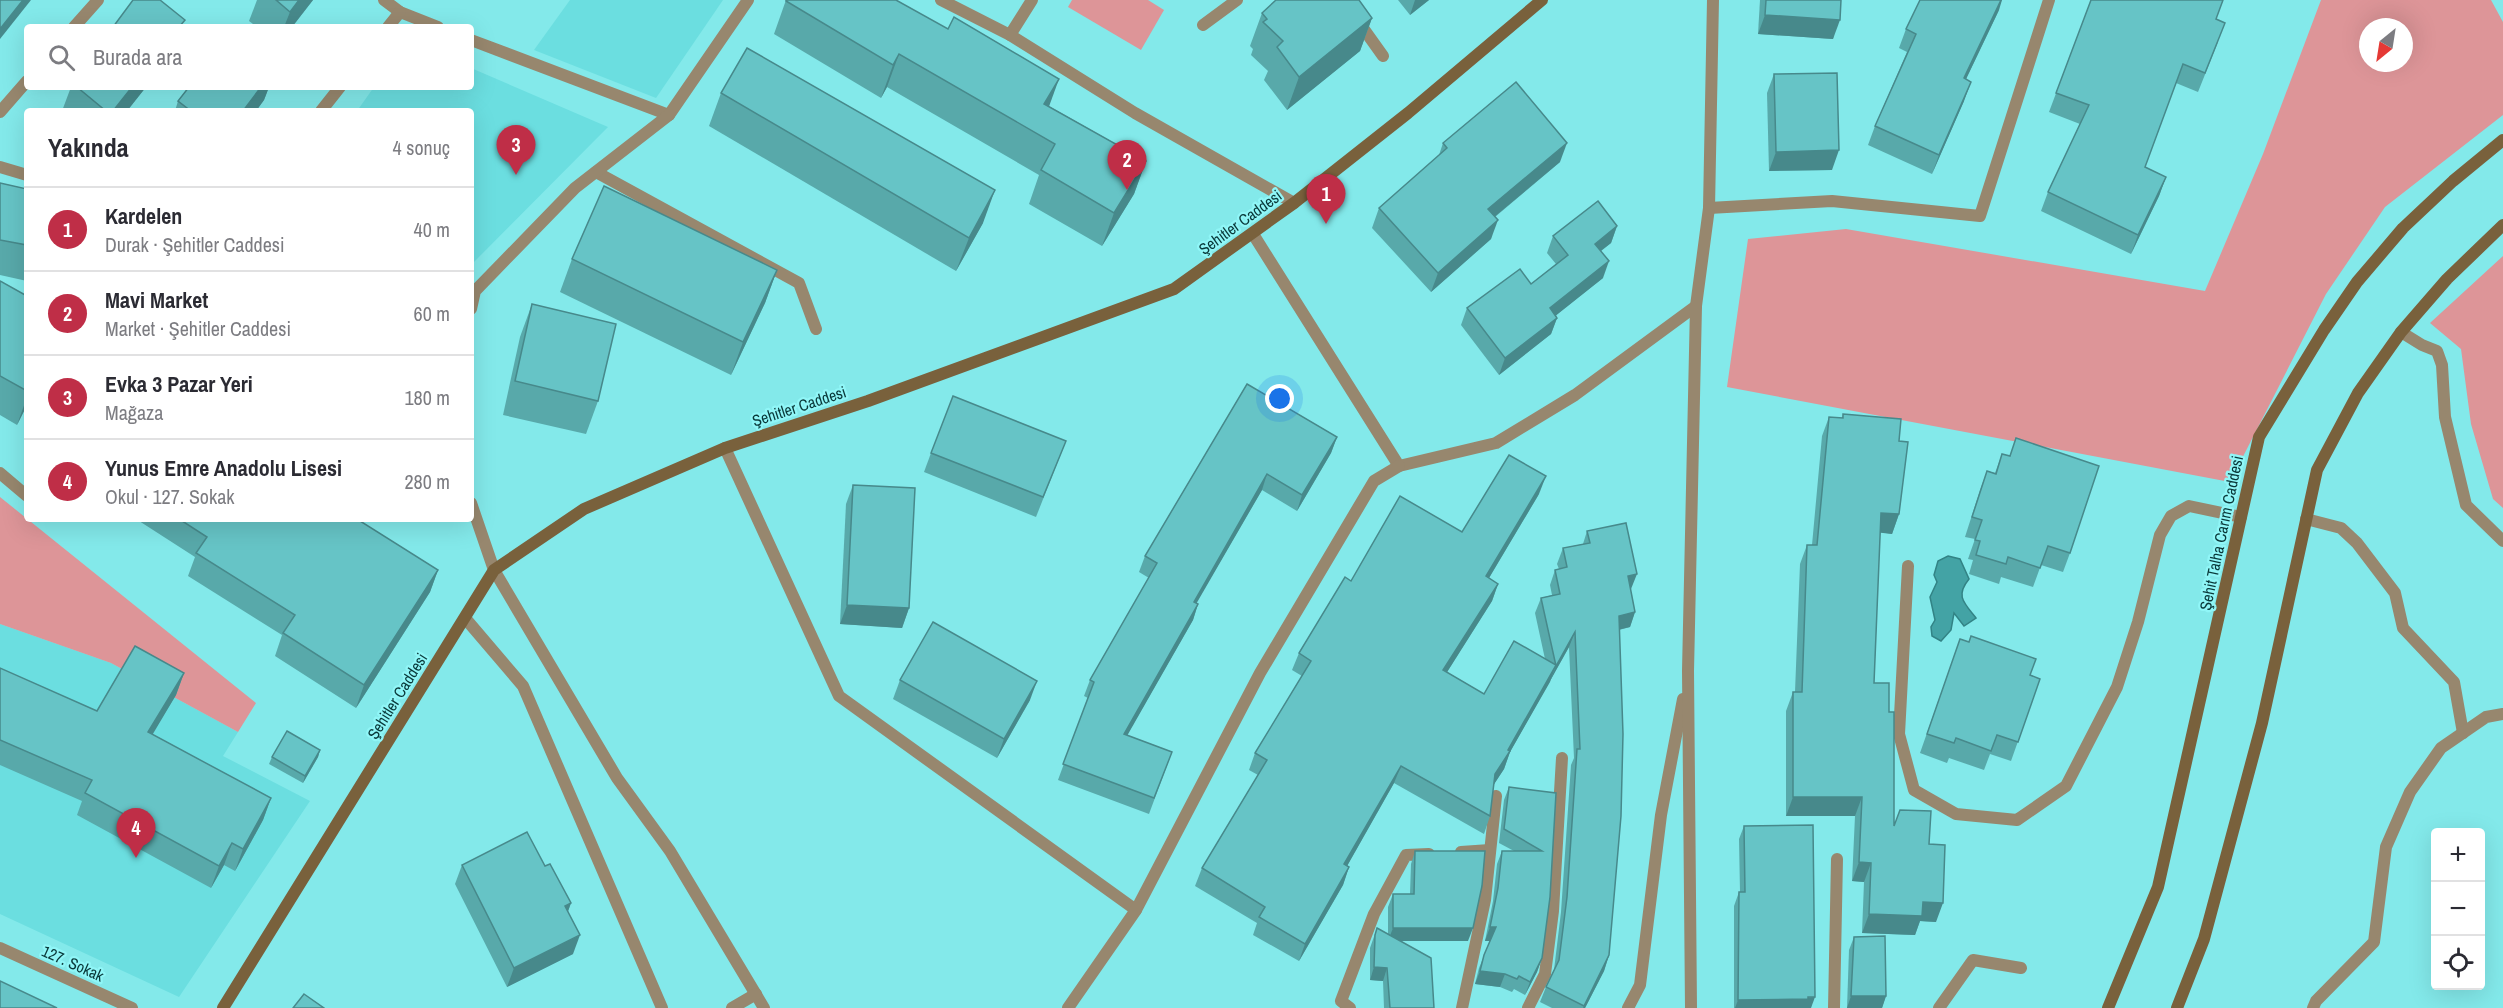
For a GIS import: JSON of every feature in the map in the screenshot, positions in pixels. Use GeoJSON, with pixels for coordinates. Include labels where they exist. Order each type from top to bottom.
{"type":"FeatureCollection","features":[{"type":"Feature","properties":{"kind":"street"},"geometry":{"type":"LineString","coordinates":[[77,24],[98,0]]}},
{"type":"Feature","properties":{"kind":"street"},"geometry":{"type":"LineString","coordinates":[[384,0],[400,12],[430,24]]}},
{"type":"Feature","properties":{"kind":"street"},"geometry":{"type":"LineString","coordinates":[[474,296],[475,291],[575,188],[669,115],[748,0]]}},
{"type":"Feature","properties":{"kind":"street"},"geometry":{"type":"LineString","coordinates":[[941,0],[1010,35],[1135,113],[1294,203]]}},
{"type":"Feature","properties":{"kind":"street"},"geometry":{"type":"LineString","coordinates":[[1010,35],[1032,0]]}},
{"type":"Feature","properties":{"kind":"street"},"geometry":{"type":"LineString","coordinates":[[1203,25],[1237,0]]}},
{"type":"Feature","properties":{"kind":"street"},"geometry":{"type":"LineString","coordinates":[[1343,0],[1383,56]]}},
{"type":"Feature","properties":{"kind":"street","name":"Şehitler Caddesi"},"geometry":{"type":"LineString","coordinates":[[223,1008],[495,570],[584,509],[725,448],[868,400],[1174,290],[1294,203],[1408,113],[1542,0]]}},
{"type":"Feature","properties":{"kind":"street"},"geometry":{"type":"LineString","coordinates":[[1691,1008],[1688,671],[1696,306],[1709,208],[1713,0]]}},
{"type":"Feature","properties":{"kind":"street"},"geometry":{"type":"LineString","coordinates":[[1709,208],[1832,201],[1980,216],[2049,0]]}},
{"type":"Feature","properties":{"kind":"street"},"geometry":{"type":"LineString","coordinates":[[390,24],[400,12]]}},
{"type":"Feature","properties":{"kind":"street"},"geometry":{"type":"LineString","coordinates":[[474,40],[669,115]]}},
{"type":"Feature","properties":{"kind":"street"},"geometry":{"type":"LineString","coordinates":[[0,112],[24,84]]}},
{"type":"Feature","properties":{"kind":"street"},"geometry":{"type":"LineString","coordinates":[[323,108],[338,90]]}},
{"type":"Feature","properties":{"kind":"street","name":"Şehit Talha Carım Caddesi"},"geometry":{"type":"LineString","coordinates":[[2108,1008],[2158,887],[2259,437],[2324,330],[2357,282],[2403,228],[2452,181],[2503,140]]}},
{"type":"Feature","properties":{"kind":"street"},"geometry":{"type":"LineString","coordinates":[[0,167],[24,174]]}},
{"type":"Feature","properties":{"kind":"street"},"geometry":{"type":"LineString","coordinates":[[596,172],[799,282],[816,329]]}},
{"type":"Feature","properties":{"kind":"street"},"geometry":{"type":"LineString","coordinates":[[2177,1008],[2204,939],[2262,723],[2317,470],[2358,393],[2401,332],[2447,279],[2503,225]]}},
{"type":"Feature","properties":{"kind":"street"},"geometry":{"type":"LineString","coordinates":[[1253,234],[1399,466]]}},
{"type":"Feature","properties":{"kind":"street"},"geometry":{"type":"LineString","coordinates":[[1068,1008],[1136,910],[1260,673],[1374,481],[1399,466],[1496,443],[1575,395],[1696,306]]}},
{"type":"Feature","properties":{"kind":"street"},"geometry":{"type":"LineString","coordinates":[[2401,332],[2437,351],[2442,365],[2445,417],[2466,505],[2503,541]]}},
{"type":"Feature","properties":{"kind":"street"},"geometry":{"type":"LineString","coordinates":[[725,448],[839,696],[1136,910]]}},
{"type":"Feature","properties":{"kind":"street"},"geometry":{"type":"LineString","coordinates":[[0,473],[24,493]]}},
{"type":"Feature","properties":{"kind":"street"},"geometry":{"type":"LineString","coordinates":[[1908,566],[1899,734],[1914,790],[1956,814],[2017,820],[2066,786],[2117,687],[2138,622],[2160,535],[2171,516],[2189,506],[2241,517]]}},
{"type":"Feature","properties":{"kind":"street"},"geometry":{"type":"LineString","coordinates":[[474,511],[495,570],[617,778],[670,851],[764,1008]]}},
{"type":"Feature","properties":{"kind":"street"},"geometry":{"type":"LineString","coordinates":[[2306,519],[2341,528],[2357,543],[2395,592],[2403,628],[2454,682],[2463,733]]}},
{"type":"Feature","properties":{"kind":"street"},"geometry":{"type":"LineString","coordinates":[[465,618],[522,686],[662,1008]]}},
{"type":"Feature","properties":{"kind":"street"},"geometry":{"type":"LineString","coordinates":[[1628,1008],[1640,985],[1661,815],[1688,671]]}},
{"type":"Feature","properties":{"kind":"street"},"geometry":{"type":"LineString","coordinates":[[2313,1008],[2316,1001],[2374,942],[2386,847],[2410,792],[2441,748],[2486,717],[2503,714]]}},
{"type":"Feature","properties":{"kind":"street"},"geometry":{"type":"LineString","coordinates":[[1528,1008],[1545,974],[1553,911],[1562,758]]}},
{"type":"Feature","properties":{"kind":"street"},"geometry":{"type":"LineString","coordinates":[[1462,1008],[1485,900],[1496,796]]}},
{"type":"Feature","properties":{"kind":"street"},"geometry":{"type":"LineString","coordinates":[[1350,1008],[1341,1001],[1374,914],[1406,855],[1490,850]]}},
{"type":"Feature","properties":{"kind":"street"},"geometry":{"type":"LineString","coordinates":[[1834,1008],[1837,859]]}},
{"type":"Feature","properties":{"kind":"street","name":"127. Sokak"},"geometry":{"type":"LineString","coordinates":[[0,948],[132,1008]]}},
{"type":"Feature","properties":{"kind":"street"},"geometry":{"type":"LineString","coordinates":[[1939,1008],[1973,960],[2021,968]]}},
{"type":"Feature","properties":{"kind":"street"},"geometry":{"type":"LineString","coordinates":[[732,1008],[756,994]]}},
{"type":"Feature","properties":{"kind":"shaded area"},"geometry":{"type":"Polygon","coordinates":[[[570,0],[723,0],[656,98],[534,50],[570,0]]]}},
{"type":"Feature","properties":{"kind":"shaded area"},"geometry":{"type":"Polygon","coordinates":[[[1072,0],[1148,0],[1164,10],[1141,50],[1068,7],[1072,0]]]}},
{"type":"Feature","properties":{"kind":"shaded area"},"geometry":{"type":"Polygon","coordinates":[[[2321,0],[2491,0],[2503,22],[2503,115],[2385,207],[2326,294],[2230,482],[1727,387],[1748,239],[1846,229],[2205,291],[2263,154],[2321,0]]]}},
{"type":"Feature","properties":{"kind":"shaded area"},"geometry":{"type":"Polygon","coordinates":[[[474,69],[608,127],[474,262],[474,108],[359,108],[372,90],[474,90],[474,69]]]}},
{"type":"Feature","properties":{"kind":"shaded area"},"geometry":{"type":"Polygon","coordinates":[[[2503,256],[2503,508],[2493,499],[2471,424],[2461,349],[2430,323],[2503,256]]]}},
{"type":"Feature","properties":{"kind":"shaded area"},"geometry":{"type":"Polygon","coordinates":[[[0,497],[24,516],[24,522],[31,522],[256,703],[238,732],[111,663],[0,624],[0,497]]]}},
{"type":"Feature","properties":{"kind":"shaded area"},"geometry":{"type":"Polygon","coordinates":[[[1948,556],[1960,559],[1969,579],[1962,590],[1963,599],[1976,618],[1964,626],[1954,613],[1951,630],[1941,641],[1932,636],[1931,627],[1935,620],[1930,597],[1937,582],[1934,575],[1938,561],[1948,556]]]}},
{"type":"Feature","properties":{"kind":"shaded area"},"geometry":{"type":"Polygon","coordinates":[[[0,624],[111,663],[238,732],[223,756],[310,801],[179,997],[0,914],[0,624]]]}},
{"type":"Feature","properties":{"kind":"building"},"geometry":{"type":"Polygon","coordinates":[[[0,0],[23,0],[0,29],[0,0]]]}},
{"type":"Feature","properties":{"kind":"building"},"geometry":{"type":"Polygon","coordinates":[[[133,0],[160,0],[185,20],[182,24],[115,24],[133,0]]]}},
{"type":"Feature","properties":{"kind":"building"},"geometry":{"type":"Polygon","coordinates":[[[276,0],[299,0],[290,12],[276,0]]]}},
{"type":"Feature","properties":{"kind":"building"},"geometry":{"type":"Polygon","coordinates":[[[786,0],[896,0],[948,29],[954,17],[1059,79],[1044,104],[1146,161],[1114,213],[1041,170],[1055,144],[899,54],[893,65],[786,0]]]}},
{"type":"Feature","properties":{"kind":"building"},"geometry":{"type":"Polygon","coordinates":[[[1276,0],[1359,0],[1372,18],[1299,77],[1277,47],[1283,41],[1263,22],[1267,19],[1262,13],[1276,0]]]}},
{"type":"Feature","properties":{"kind":"building"},"geometry":{"type":"Polygon","coordinates":[[[1766,0],[1841,0],[1840,20],[1765,15],[1766,0]]]}},
{"type":"Feature","properties":{"kind":"building"},"geometry":{"type":"Polygon","coordinates":[[[1920,0],[2001,0],[1964,78],[1971,82],[1939,155],[1875,126],[1916,34],[1906,29],[1920,0]]]}},
{"type":"Feature","properties":{"kind":"building"},"geometry":{"type":"Polygon","coordinates":[[[2091,0],[2223,0],[2216,19],[2225,23],[2205,73],[2183,64],[2145,167],[2166,177],[2138,235],[2048,192],[2089,105],[2056,93],[2091,0]]]}},
{"type":"Feature","properties":{"kind":"building"},"geometry":{"type":"Polygon","coordinates":[[[747,48],[995,190],[969,238],[721,93],[747,48]]]}},
{"type":"Feature","properties":{"kind":"building"},"geometry":{"type":"Polygon","coordinates":[[[1837,73],[1839,150],[1776,152],[1774,74],[1837,73]]]}},
{"type":"Feature","properties":{"kind":"building"},"geometry":{"type":"Polygon","coordinates":[[[1516,82],[1567,143],[1488,209],[1498,220],[1438,273],[1379,208],[1447,148],[1443,143],[1516,82]]]}},
{"type":"Feature","properties":{"kind":"building"},"geometry":{"type":"Polygon","coordinates":[[[81,90],[130,90],[115,108],[102,108],[81,90]]]}},
{"type":"Feature","properties":{"kind":"building"},"geometry":{"type":"Polygon","coordinates":[[[187,90],[259,90],[245,108],[187,108],[178,101],[187,90]]]}},
{"type":"Feature","properties":{"kind":"building"},"geometry":{"type":"Polygon","coordinates":[[[0,183],[24,188],[24,244],[0,240],[0,183]]]}},
{"type":"Feature","properties":{"kind":"building"},"geometry":{"type":"Polygon","coordinates":[[[604,186],[777,270],[743,342],[572,259],[604,186]]]}},
{"type":"Feature","properties":{"kind":"building"},"geometry":{"type":"Polygon","coordinates":[[[1598,201],[1617,226],[1595,244],[1609,261],[1550,308],[1557,318],[1505,358],[1467,308],[1520,269],[1531,284],[1568,255],[1553,236],[1598,201]]]}},
{"type":"Feature","properties":{"kind":"building"},"geometry":{"type":"Polygon","coordinates":[[[0,281],[24,294],[24,389],[0,376],[0,281]]]}},
{"type":"Feature","properties":{"kind":"building"},"geometry":{"type":"Polygon","coordinates":[[[532,304],[616,324],[598,401],[515,381],[532,304]]]}},
{"type":"Feature","properties":{"kind":"building"},"geometry":{"type":"Polygon","coordinates":[[[1247,384],[1337,437],[1302,495],[1267,474],[1194,602],[1198,604],[1124,734],[1172,752],[1154,798],[1063,764],[1094,682],[1090,680],[1157,563],[1145,556],[1247,384]]]}},
{"type":"Feature","properties":{"kind":"building"},"geometry":{"type":"Polygon","coordinates":[[[953,396],[1066,441],[1043,497],[931,453],[953,396]]]}},
{"type":"Feature","properties":{"kind":"building"},"geometry":{"type":"Polygon","coordinates":[[[1843,414],[1901,419],[1899,441],[1908,442],[1899,514],[1881,513],[1874,683],[1889,683],[1889,712],[1894,712],[1894,826],[1900,810],[1931,811],[1929,844],[1945,845],[1943,903],[1923,902],[1922,916],[1869,914],[1871,863],[1859,862],[1862,797],[1793,797],[1793,692],[1802,692],[1807,545],[1817,545],[1829,417],[1843,418],[1843,414]]]}},
{"type":"Feature","properties":{"kind":"building"},"geometry":{"type":"Polygon","coordinates":[[[2016,438],[2099,466],[2070,553],[2048,546],[2040,568],[2008,557],[2006,564],[1976,555],[1980,541],[1975,540],[1982,520],[1972,517],[1987,471],[1996,474],[2002,454],[2010,456],[2016,438]]]}},
{"type":"Feature","properties":{"kind":"building"},"geometry":{"type":"Polygon","coordinates":[[[1509,455],[1546,476],[1486,576],[1498,584],[1443,670],[1484,694],[1514,641],[1556,665],[1508,750],[1510,751],[1495,774],[1490,816],[1401,766],[1344,864],[1349,867],[1305,944],[1259,917],[1265,907],[1202,868],[1267,760],[1255,753],[1311,661],[1299,653],[1345,577],[1351,581],[1400,496],[1462,532],[1509,455]]]}},
{"type":"Feature","properties":{"kind":"building"},"geometry":{"type":"Polygon","coordinates":[[[853,485],[915,488],[909,608],[847,605],[853,485]]]}},
{"type":"Feature","properties":{"kind":"building"},"geometry":{"type":"Polygon","coordinates":[[[184,522],[362,522],[438,570],[364,685],[283,633],[295,615],[196,553],[207,537],[184,522]]]}},
{"type":"Feature","properties":{"kind":"building"},"geometry":{"type":"Polygon","coordinates":[[[1626,523],[1637,574],[1628,576],[1635,612],[1619,616],[1623,734],[1621,816],[1609,955],[1584,1006],[1546,987],[1559,960],[1567,897],[1577,749],[1580,749],[1575,632],[1556,666],[1541,598],[1560,594],[1555,570],[1567,567],[1563,548],[1590,543],[1587,531],[1626,523]]]}},
{"type":"Feature","properties":{"kind":"building"},"geometry":{"type":"Polygon","coordinates":[[[933,622],[1037,681],[1004,739],[900,680],[933,622]]]}},
{"type":"Feature","properties":{"kind":"building"},"geometry":{"type":"Polygon","coordinates":[[[1971,636],[2036,659],[2030,675],[2040,679],[2018,742],[1997,735],[1991,751],[1956,738],[1954,743],[1927,734],[1960,639],[1969,642],[1971,636]]]}},
{"type":"Feature","properties":{"kind":"building"},"geometry":{"type":"Polygon","coordinates":[[[135,646],[184,673],[148,732],[271,798],[243,849],[232,843],[219,866],[85,793],[92,780],[0,740],[0,668],[97,711],[135,646]]]}},
{"type":"Feature","properties":{"kind":"building"},"geometry":{"type":"Polygon","coordinates":[[[287,731],[320,750],[305,776],[272,757],[287,731]]]}},
{"type":"Feature","properties":{"kind":"building"},"geometry":{"type":"Polygon","coordinates":[[[1509,787],[1556,793],[1550,897],[1542,958],[1530,982],[1519,976],[1517,979],[1505,974],[1480,971],[1496,927],[1490,927],[1498,888],[1502,851],[1542,851],[1504,829],[1509,787]]]}},
{"type":"Feature","properties":{"kind":"building"},"geometry":{"type":"Polygon","coordinates":[[[1813,825],[1815,997],[1738,1000],[1739,892],[1745,892],[1744,826],[1813,825]]]}},
{"type":"Feature","properties":{"kind":"building"},"geometry":{"type":"Polygon","coordinates":[[[527,832],[545,866],[550,864],[571,903],[565,906],[580,935],[514,968],[462,865],[527,832]]]}},
{"type":"Feature","properties":{"kind":"building"},"geometry":{"type":"Polygon","coordinates":[[[1415,851],[1485,851],[1482,886],[1473,928],[1393,928],[1393,894],[1414,894],[1415,851]]]}},
{"type":"Feature","properties":{"kind":"building"},"geometry":{"type":"Polygon","coordinates":[[[1377,928],[1431,958],[1434,1008],[1390,1008],[1387,968],[1374,967],[1377,928]]]}},
{"type":"Feature","properties":{"kind":"building"},"geometry":{"type":"Polygon","coordinates":[[[1885,936],[1886,996],[1851,996],[1854,937],[1885,936]]]}},
{"type":"Feature","properties":{"kind":"building"},"geometry":{"type":"Polygon","coordinates":[[[0,981],[57,1008],[0,1008],[0,981]]]}},
{"type":"Feature","properties":{"kind":"building"},"geometry":{"type":"Polygon","coordinates":[[[304,994],[324,1008],[293,1008],[304,994]]]}},
{"type":"Feature","properties":{"kind":"place","name":"Evka 3 Pazar Yeri"},"geometry":{"type":"Point","coordinates":[516,175]}},
{"type":"Feature","properties":{"kind":"place","name":"Mavi Market"},"geometry":{"type":"Point","coordinates":[1127,190]}},
{"type":"Feature","properties":{"kind":"place","name":"Kardelen"},"geometry":{"type":"Point","coordinates":[1326,224]}},
{"type":"Feature","properties":{"kind":"place","name":"Yunus Emre Anadolu Lisesi"},"geometry":{"type":"Point","coordinates":[136,858]}}]}
